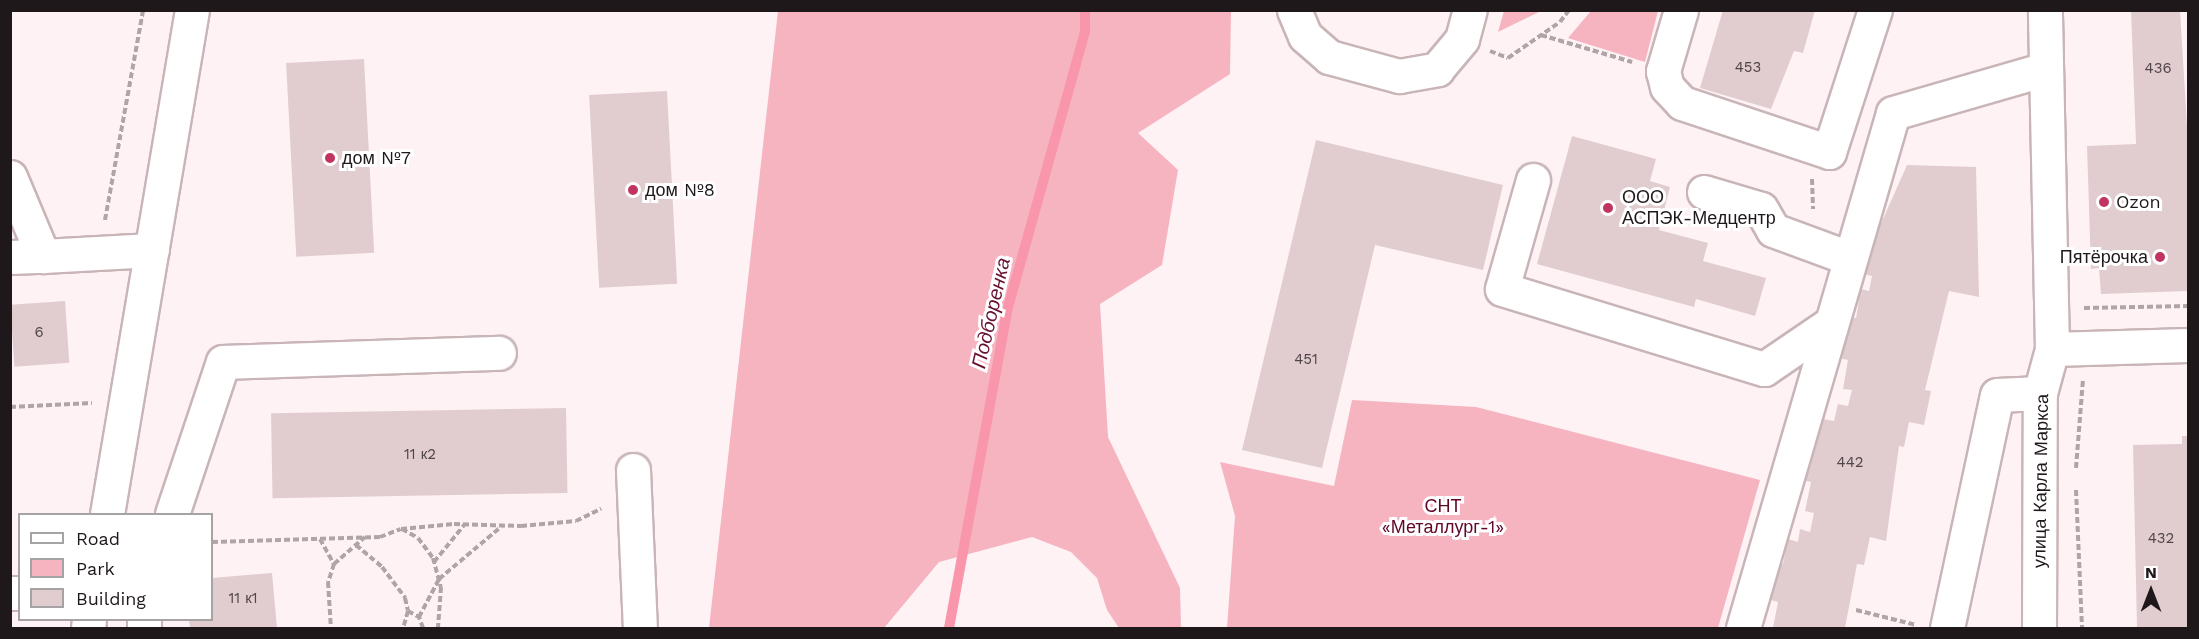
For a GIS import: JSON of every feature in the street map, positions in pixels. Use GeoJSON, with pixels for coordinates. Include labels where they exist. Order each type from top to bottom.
{"type":"FeatureCollection","features":[{"type":"Feature","properties":{"kind":"street"},"geometry":{"type":"LineString","coordinates":[[107,513],[192,10]]}},
{"type":"Feature","properties":{"kind":"street"},"geometry":{"type":"LineString","coordinates":[[1294,10],[1305,36],[1329,57],[1399,76],[1437,69],[1466,25]]}},
{"type":"Feature","properties":{"kind":"street"},"geometry":{"type":"LineString","coordinates":[[1682,10],[1663,71],[1667,87],[1682,103],[1829,152],[1875,10]]}},
{"type":"Feature","properties":{"kind":"street","name":"улица Карла Маркса"},"geometry":{"type":"LineString","coordinates":[[2039,628],[2040,393],[2064,348],[2052,309],[2045,10]]}},
{"type":"Feature","properties":{"kind":"street"},"geometry":{"type":"LineString","coordinates":[[1743,628],[1893,113],[2045,69]]}},
{"type":"Feature","properties":{"kind":"street"},"geometry":{"type":"LineString","coordinates":[[10,177],[44,256]]}},
{"type":"Feature","properties":{"kind":"street"},"geometry":{"type":"LineString","coordinates":[[1533,180],[1502,290],[1764,369],[1830,324]]}},
{"type":"Feature","properties":{"kind":"street"},"geometry":{"type":"LineString","coordinates":[[1704,192],[1761,209],[1773,230],[1849,258]]}},
{"type":"Feature","properties":{"kind":"street"},"geometry":{"type":"LineString","coordinates":[[10,257],[152,250]]}},
{"type":"Feature","properties":{"kind":"street"},"geometry":{"type":"LineString","coordinates":[[2064,348],[2188,345]]}},
{"type":"Feature","properties":{"kind":"street"},"geometry":{"type":"LineString","coordinates":[[172,513],[222,362],[499,353]]}},
{"type":"Feature","properties":{"kind":"street"},"geometry":{"type":"LineString","coordinates":[[1933,627],[1997,395],[2040,393]]}},
{"type":"Feature","properties":{"kind":"street"},"geometry":{"type":"LineString","coordinates":[[633,470],[640,628]]}},
{"type":"Feature","properties":{"kind":"path"},"geometry":{"type":"LineString","coordinates":[[98,254],[143,10]]}},
{"type":"Feature","properties":{"kind":"path"},"geometry":{"type":"LineString","coordinates":[[1466,25],[1508,58],[1541,35],[1569,10]]}},
{"type":"Feature","properties":{"kind":"path"},"geometry":{"type":"LineString","coordinates":[[1541,35],[1663,71]]}},
{"type":"Feature","properties":{"kind":"path"},"geometry":{"type":"LineString","coordinates":[[2052,309],[2188,306]]}},
{"type":"Feature","properties":{"kind":"path"},"geometry":{"type":"LineString","coordinates":[[2064,348],[2083,375],[2075,477],[2082,628]]}},
{"type":"Feature","properties":{"kind":"path"},"geometry":{"type":"LineString","coordinates":[[10,407],[126,401]]}},
{"type":"Feature","properties":{"kind":"path"},"geometry":{"type":"LineString","coordinates":[[213,542],[364,537],[401,529],[465,524],[502,526],[576,521],[605,506]]}},
{"type":"Feature","properties":{"kind":"path"},"geometry":{"type":"LineString","coordinates":[[434,562],[465,524]]}},
{"type":"Feature","properties":{"kind":"path"},"geometry":{"type":"LineString","coordinates":[[419,617],[439,579],[502,526]]}},
{"type":"Feature","properties":{"kind":"path"},"geometry":{"type":"LineString","coordinates":[[401,529],[418,538],[434,562],[439,579],[438,628]]}},
{"type":"Feature","properties":{"kind":"path"},"geometry":{"type":"LineString","coordinates":[[331,628],[328,582],[334,564],[364,537]]}},
{"type":"Feature","properties":{"kind":"path"},"geometry":{"type":"LineString","coordinates":[[320,539],[334,564]]}},
{"type":"Feature","properties":{"kind":"path"},"geometry":{"type":"LineString","coordinates":[[356,545],[382,567],[405,598],[408,611],[403,628]]}},
{"type":"Feature","properties":{"kind":"path"},"geometry":{"type":"LineString","coordinates":[[1856,610],[1933,627]]}},
{"type":"Feature","properties":{"kind":"path"},"geometry":{"type":"LineString","coordinates":[[408,611],[419,617],[423,628]]}},
{"type":"Feature","properties":{"kind":"green space"},"geometry":{"type":"Polygon","coordinates":[[[1504,10],[1541,11],[1498,32],[1504,10]]]}},
{"type":"Feature","properties":{"kind":"green space"},"geometry":{"type":"Polygon","coordinates":[[[778,11],[1231,11],[1230,74],[1138,133],[1178,170],[1162,265],[1100,304],[1108,437],[1180,588],[1181,628],[1119,628],[1107,610],[1097,578],[1071,552],[1032,537],[939,562],[884,628],[709,628],[778,11]]]}},
{"type":"Feature","properties":{"kind":"green space"},"geometry":{"type":"Polygon","coordinates":[[[1591,11],[1658,11],[1645,62],[1568,38],[1591,11]]]}},
{"type":"Feature","properties":{"kind":"green space","name":"СНТ «Металлург-1»"},"geometry":{"type":"Polygon","coordinates":[[[1352,400],[1476,407],[1760,480],[1718,628],[1227,628],[1235,516],[1220,462],[1334,486],[1352,400]]]}},
{"type":"Feature","properties":{"kind":"building"},"geometry":{"type":"Polygon","coordinates":[[[1723,10],[1815,10],[1803,53],[1794,51],[1771,109],[1700,88],[1723,10]]]}},
{"type":"Feature","properties":{"kind":"building"},"geometry":{"type":"Polygon","coordinates":[[[2131,10],[2180,10],[2188,142],[2188,291],[2101,294],[2099,268],[2091,269],[2087,146],[2136,144],[2131,10]]]}},
{"type":"Feature","properties":{"kind":"building","name":"дом №7"},"geometry":{"type":"Polygon","coordinates":[[[364,59],[374,253],[296,257],[286,63],[364,59]]]}},
{"type":"Feature","properties":{"kind":"building","name":"дом №8"},"geometry":{"type":"Polygon","coordinates":[[[667,91],[677,284],[599,288],[589,95],[667,91]]]}},
{"type":"Feature","properties":{"kind":"building","name":"ООО АСПЭК-Медцентр"},"geometry":{"type":"Polygon","coordinates":[[[1572,136],[1656,159],[1650,181],[1670,187],[1659,230],[1708,243],[1703,261],[1766,278],[1755,316],[1696,299],[1694,307],[1537,264],[1572,136]]]}},
{"type":"Feature","properties":{"kind":"building"},"geometry":{"type":"Polygon","coordinates":[[[1316,140],[1503,185],[1483,270],[1375,245],[1322,468],[1242,450],[1316,140]]]}},
{"type":"Feature","properties":{"kind":"building"},"geometry":{"type":"Polygon","coordinates":[[[1907,165],[1976,167],[1979,297],[1949,291],[1925,390],[1931,391],[1924,425],[1909,422],[1904,447],[1899,446],[1886,541],[1870,537],[1864,565],[1857,564],[1845,628],[1773,628],[1778,602],[1767,599],[1774,563],[1783,564],[1788,539],[1798,542],[1800,529],[1810,532],[1814,513],[1805,511],[1811,482],[1800,480],[1808,437],[1818,439],[1822,419],[1834,421],[1838,404],[1848,406],[1852,390],[1843,389],[1848,360],[1838,358],[1846,316],[1856,318],[1861,289],[1869,291],[1872,276],[1859,273],[1907,165]]]}},
{"type":"Feature","properties":{"kind":"building"},"geometry":{"type":"Polygon","coordinates":[[[65,301],[69,363],[14,367],[10,305],[65,301]]]}},
{"type":"Feature","properties":{"kind":"building"},"geometry":{"type":"Polygon","coordinates":[[[566,408],[567,493],[273,498],[271,413],[566,408]]]}},
{"type":"Feature","properties":{"kind":"building"},"geometry":{"type":"Polygon","coordinates":[[[2182,436],[2188,436],[2188,628],[2137,628],[2133,445],[2182,444],[2182,436]]]}},
{"type":"Feature","properties":{"kind":"building"},"geometry":{"type":"Polygon","coordinates":[[[272,573],[277,628],[190,628],[189,621],[213,621],[213,578],[272,573]]]}},
{"type":"Feature","properties":{"kind":"waterway","name":"Подборенка"},"geometry":{"type":"LineString","coordinates":[[949,628],[1007,311],[1085,31],[1085,10]]}},
{"type":"Feature","properties":{"kind":"place","name":"дом №7"},"geometry":{"type":"Point","coordinates":[330,158]}},
{"type":"Feature","properties":{"kind":"place","name":"дом №8"},"geometry":{"type":"Point","coordinates":[633,190]}},
{"type":"Feature","properties":{"kind":"place","name":"Ozon"},"geometry":{"type":"Point","coordinates":[2104,202]}},
{"type":"Feature","properties":{"kind":"place","name":"ООО АСПЭК-Медцентр"},"geometry":{"type":"Point","coordinates":[1608,208]}},
{"type":"Feature","properties":{"kind":"place","name":"Пятёрочка"},"geometry":{"type":"Point","coordinates":[2160,257]}}]}
